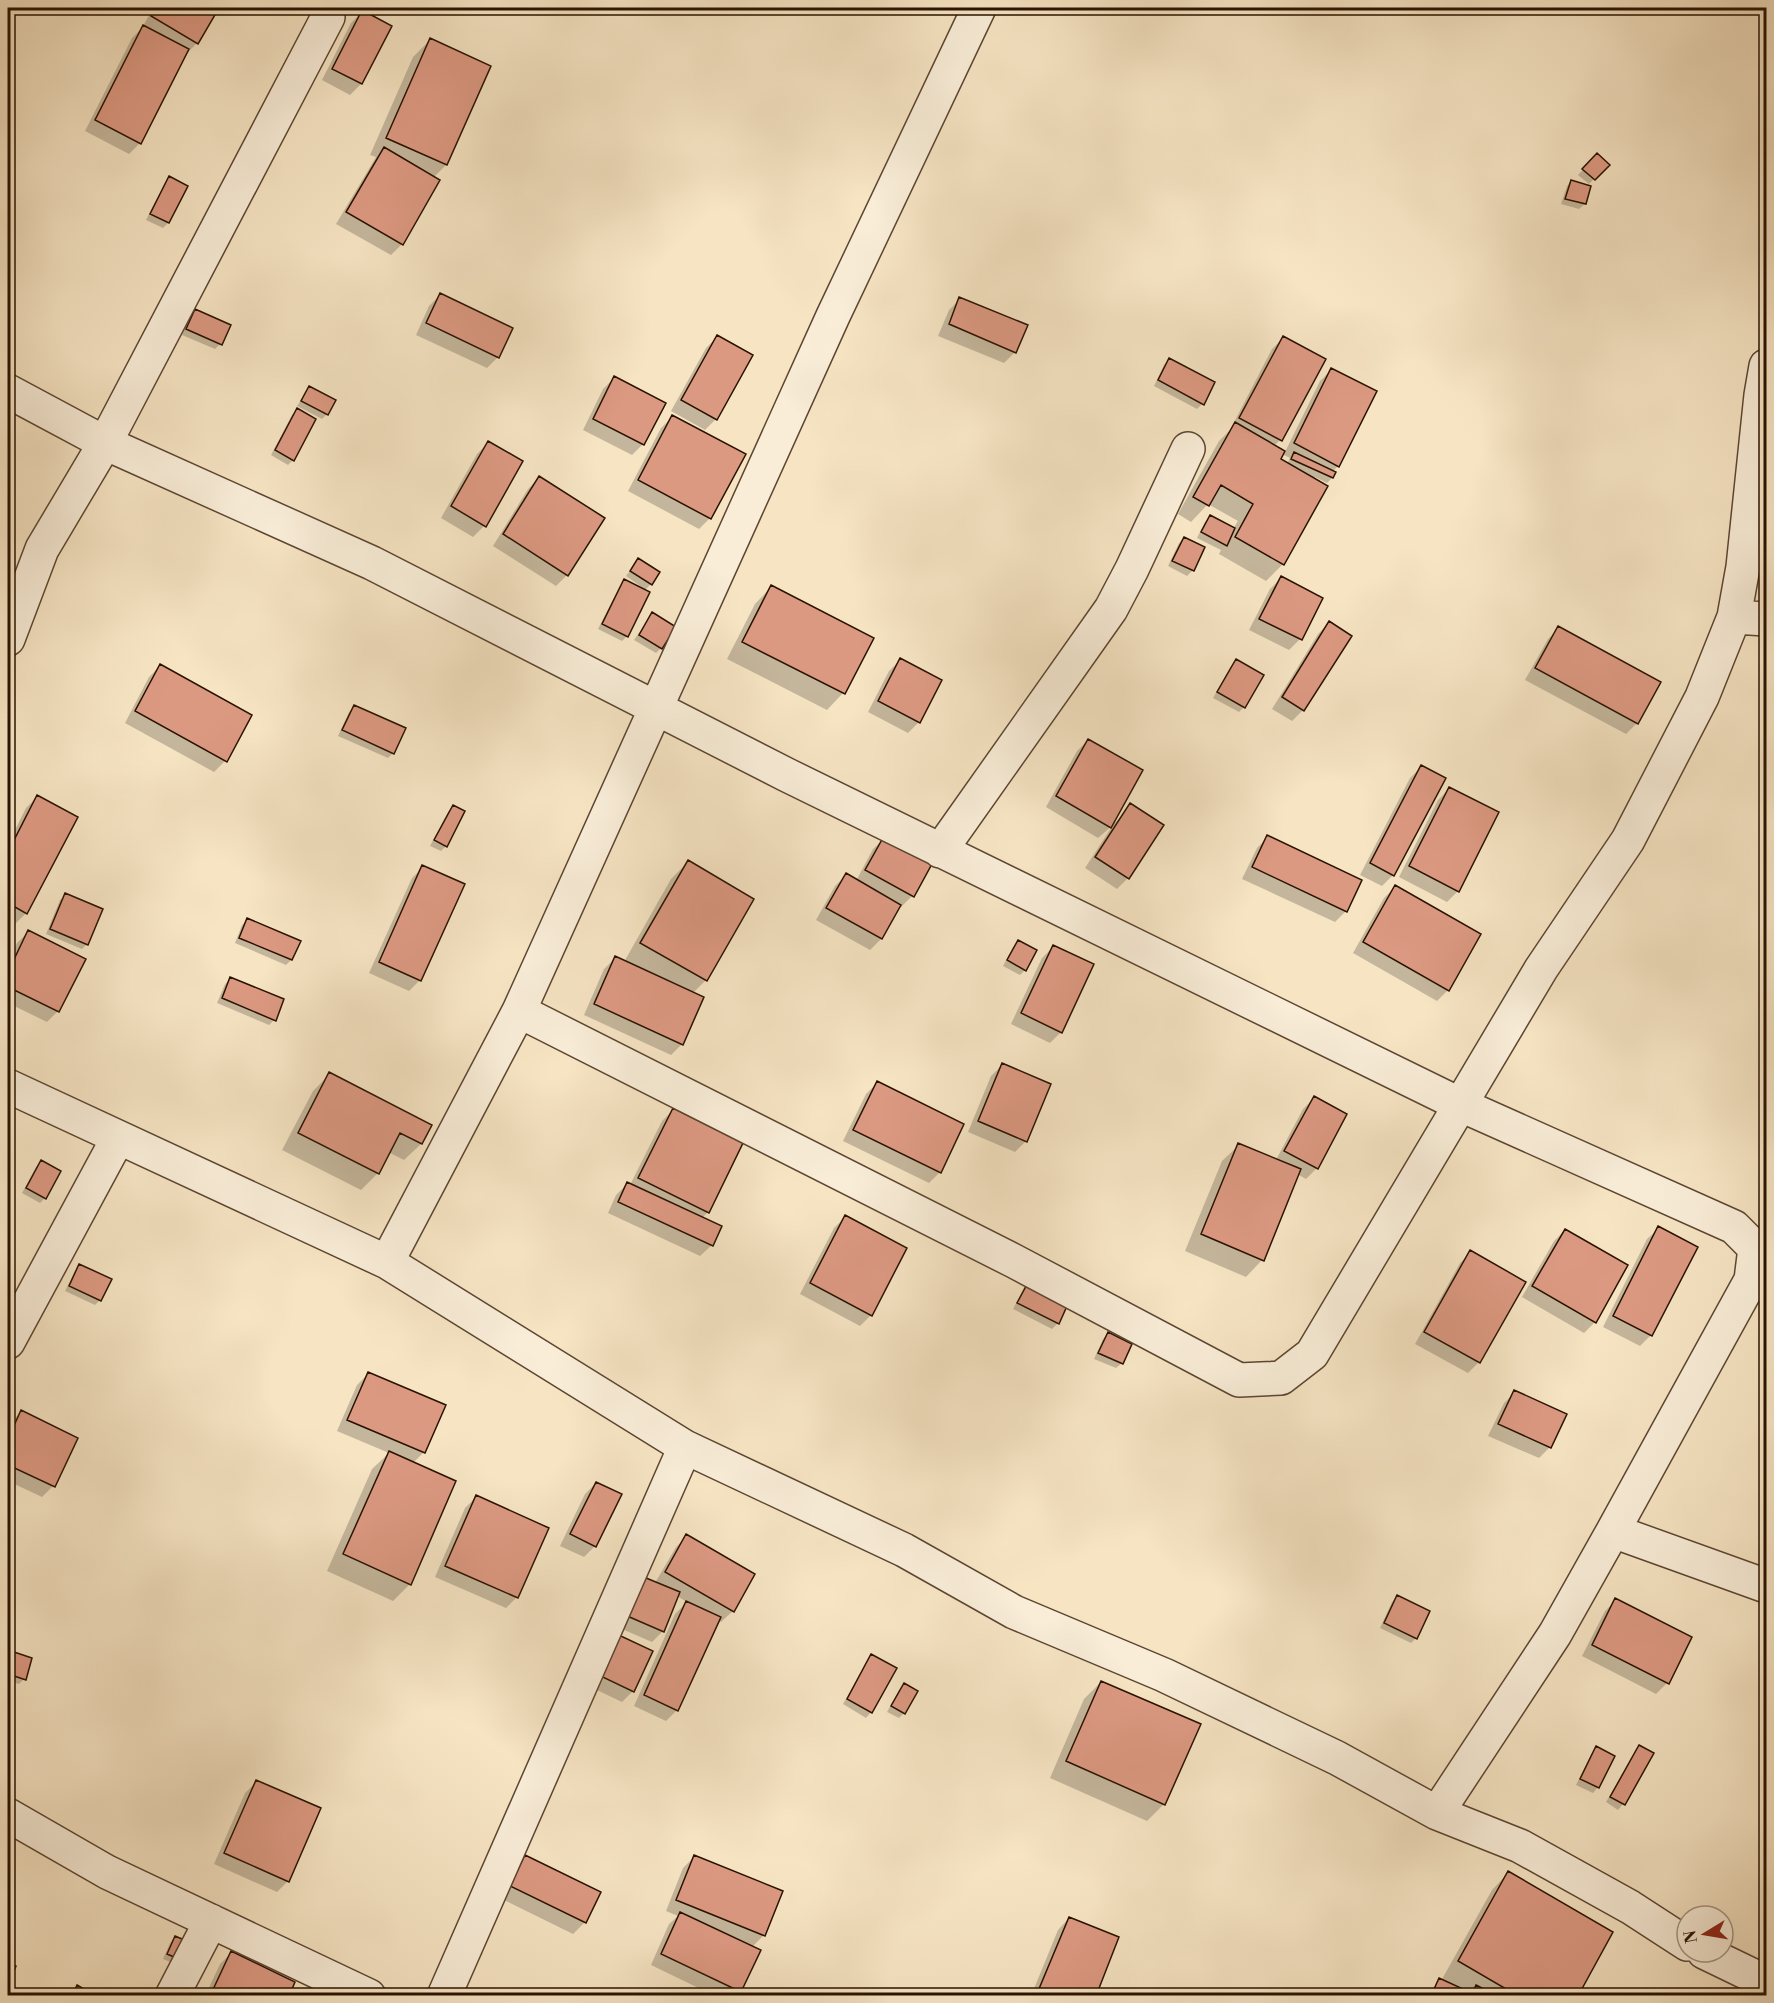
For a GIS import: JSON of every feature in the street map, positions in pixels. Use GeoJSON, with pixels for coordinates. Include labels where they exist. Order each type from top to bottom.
{"type":"FeatureCollection","features":[{"type":"Feature","properties":{"kind":"street"},"geometry":{"type":"LineString","coordinates":[[387,1262],[519,1011],[833,316],[979,8]]}},
{"type":"Feature","properties":{"kind":"street"},"geometry":{"type":"LineString","coordinates":[[8,639],[42,549],[105,442],[328,17]]}},
{"type":"Feature","properties":{"kind":"street"},"geometry":{"type":"LineString","coordinates":[[519,1011],[1004,1256],[1239,1380],[1281,1378],[1312,1354],[1541,969],[1628,840],[1702,698],[1734,617],[1743,567],[1761,395],[1767,366]]}},
{"type":"Feature","properties":{"kind":"street"},"geometry":{"type":"LineString","coordinates":[[8,391],[105,442],[372,563],[940,851],[1461,1105],[1734,1227],[1755,1248],[1751,1280],[1555,1634],[1437,1813]]}},
{"type":"Feature","properties":{"kind":"street"},"geometry":{"type":"LineString","coordinates":[[940,851],[1111,609],[1188,448]]}},
{"type":"Feature","properties":{"kind":"street"},"geometry":{"type":"LineString","coordinates":[[1734,617],[1767,619]]}},
{"type":"Feature","properties":{"kind":"street"},"geometry":{"type":"LineString","coordinates":[[8,1086],[387,1262],[685,1447],[904,1550],[1014,1612],[1164,1675],[1337,1758],[1437,1813],[1520,1846],[1630,1907],[1675,1936]]}},
{"type":"Feature","properties":{"kind":"street"},"geometry":{"type":"LineString","coordinates":[[8,1342],[118,1138]]}},
{"type":"Feature","properties":{"kind":"street"},"geometry":{"type":"LineString","coordinates":[[444,1995],[685,1447]]}},
{"type":"Feature","properties":{"kind":"street"},"geometry":{"type":"LineString","coordinates":[[1613,1531],[1767,1586]]}},
{"type":"Feature","properties":{"kind":"street"},"geometry":{"type":"LineString","coordinates":[[8,1815],[107,1872],[369,1995]]}},
{"type":"Feature","properties":{"kind":"street"},"geometry":{"type":"LineString","coordinates":[[172,1995],[211,1921]]}},
{"type":"Feature","properties":{"kind":"street"},"geometry":{"type":"LineString","coordinates":[[1729,1964],[1767,1982]]}},
{"type":"Feature","properties":{"kind":"building"},"geometry":{"type":"Polygon","coordinates":[[[156,8],[219,8],[198,44],[151,16],[156,8]]]}},
{"type":"Feature","properties":{"kind":"building"},"geometry":{"type":"Polygon","coordinates":[[[362,10],[392,26],[362,84],[332,69],[362,10]]]}},
{"type":"Feature","properties":{"kind":"building"},"geometry":{"type":"Polygon","coordinates":[[[143,25],[189,49],[141,144],[95,120],[143,25]]]}},
{"type":"Feature","properties":{"kind":"building"},"geometry":{"type":"Polygon","coordinates":[[[430,38],[491,66],[447,165],[386,138],[430,38]]]}},
{"type":"Feature","properties":{"kind":"building"},"geometry":{"type":"Polygon","coordinates":[[[384,147],[440,180],[403,245],[346,212],[384,147]]]}},
{"type":"Feature","properties":{"kind":"building"},"geometry":{"type":"Polygon","coordinates":[[[1597,153],[1610,165],[1595,180],[1582,169],[1597,153]]]}},
{"type":"Feature","properties":{"kind":"building"},"geometry":{"type":"Polygon","coordinates":[[[169,176],[188,186],[169,223],[150,214],[169,176]]]}},
{"type":"Feature","properties":{"kind":"building"},"geometry":{"type":"Polygon","coordinates":[[[1571,180],[1591,186],[1586,204],[1565,199],[1571,180]]]}},
{"type":"Feature","properties":{"kind":"building"},"geometry":{"type":"Polygon","coordinates":[[[440,293],[513,328],[499,358],[426,323],[440,293]]]}},
{"type":"Feature","properties":{"kind":"building"},"geometry":{"type":"Polygon","coordinates":[[[959,297],[1028,325],[1016,353],[949,324],[959,297]]]}},
{"type":"Feature","properties":{"kind":"building"},"geometry":{"type":"Polygon","coordinates":[[[195,309],[231,325],[222,345],[186,329],[195,309]]]}},
{"type":"Feature","properties":{"kind":"building"},"geometry":{"type":"Polygon","coordinates":[[[717,335],[753,355],[717,420],[681,400],[717,335]]]}},
{"type":"Feature","properties":{"kind":"building"},"geometry":{"type":"Polygon","coordinates":[[[1283,336],[1326,359],[1282,441],[1239,418],[1283,336]]]}},
{"type":"Feature","properties":{"kind":"building"},"geometry":{"type":"Polygon","coordinates":[[[1169,358],[1215,382],[1204,405],[1158,380],[1169,358]]]}},
{"type":"Feature","properties":{"kind":"building"},"geometry":{"type":"Polygon","coordinates":[[[1331,368],[1377,391],[1339,467],[1294,443],[1331,368]]]}},
{"type":"Feature","properties":{"kind":"building"},"geometry":{"type":"Polygon","coordinates":[[[614,376],[666,403],[644,445],[593,419],[614,376]]]}},
{"type":"Feature","properties":{"kind":"building"},"geometry":{"type":"Polygon","coordinates":[[[309,386],[336,400],[328,415],[301,401],[309,386]]]}},
{"type":"Feature","properties":{"kind":"building"},"geometry":{"type":"Polygon","coordinates":[[[297,408],[316,419],[294,461],[275,450],[297,408]]]}},
{"type":"Feature","properties":{"kind":"building"},"geometry":{"type":"Polygon","coordinates":[[[672,415],[746,454],[711,519],[638,480],[672,415]]]}},
{"type":"Feature","properties":{"kind":"building"},"geometry":{"type":"Polygon","coordinates":[[[1235,422],[1285,451],[1281,459],[1328,486],[1284,565],[1235,537],[1253,504],[1221,485],[1209,506],[1193,497],[1235,422]]]}},
{"type":"Feature","properties":{"kind":"building"},"geometry":{"type":"Polygon","coordinates":[[[488,441],[523,461],[486,527],[451,506],[488,441]]]}},
{"type":"Feature","properties":{"kind":"building"},"geometry":{"type":"Polygon","coordinates":[[[1294,452],[1336,472],[1333,478],[1291,459],[1294,452]]]}},
{"type":"Feature","properties":{"kind":"building"},"geometry":{"type":"Polygon","coordinates":[[[539,476],[605,518],[568,576],[503,534],[539,476]]]}},
{"type":"Feature","properties":{"kind":"building"},"geometry":{"type":"Polygon","coordinates":[[[1210,515],[1235,528],[1227,546],[1201,532],[1210,515]]]}},
{"type":"Feature","properties":{"kind":"building"},"geometry":{"type":"Polygon","coordinates":[[[1184,537],[1205,547],[1194,571],[1172,561],[1184,537]]]}},
{"type":"Feature","properties":{"kind":"building"},"geometry":{"type":"Polygon","coordinates":[[[638,558],[660,572],[652,585],[630,571],[638,558]]]}},
{"type":"Feature","properties":{"kind":"building"},"geometry":{"type":"Polygon","coordinates":[[[1281,576],[1323,598],[1302,640],[1259,619],[1281,576]]]}},
{"type":"Feature","properties":{"kind":"building"},"geometry":{"type":"Polygon","coordinates":[[[624,579],[650,592],[628,637],[602,624],[624,579]]]}},
{"type":"Feature","properties":{"kind":"building"},"geometry":{"type":"Polygon","coordinates":[[[771,585],[874,638],[845,694],[742,642],[771,585]]]}},
{"type":"Feature","properties":{"kind":"building"},"geometry":{"type":"Polygon","coordinates":[[[652,612],[676,627],[662,649],[639,635],[652,612]]]}},
{"type":"Feature","properties":{"kind":"building"},"geometry":{"type":"Polygon","coordinates":[[[1329,621],[1352,636],[1304,711],[1282,697],[1329,621]]]}},
{"type":"Feature","properties":{"kind":"building"},"geometry":{"type":"Polygon","coordinates":[[[1558,626],[1661,682],[1638,724],[1535,668],[1558,626]]]}},
{"type":"Feature","properties":{"kind":"building"},"geometry":{"type":"Polygon","coordinates":[[[900,658],[942,680],[920,723],[878,701],[900,658]]]}},
{"type":"Feature","properties":{"kind":"building"},"geometry":{"type":"Polygon","coordinates":[[[1236,659],[1264,675],[1245,708],[1217,692],[1236,659]]]}},
{"type":"Feature","properties":{"kind":"building"},"geometry":{"type":"Polygon","coordinates":[[[160,664],[252,715],[227,762],[135,711],[160,664]]]}},
{"type":"Feature","properties":{"kind":"building"},"geometry":{"type":"Polygon","coordinates":[[[354,705],[406,728],[394,754],[342,730],[354,705]]]}},
{"type":"Feature","properties":{"kind":"building"},"geometry":{"type":"Polygon","coordinates":[[[1088,739],[1143,770],[1111,828],[1056,796],[1088,739]]]}},
{"type":"Feature","properties":{"kind":"building"},"geometry":{"type":"Polygon","coordinates":[[[1421,765],[1446,778],[1394,876],[1370,863],[1421,765]]]}},
{"type":"Feature","properties":{"kind":"building"},"geometry":{"type":"Polygon","coordinates":[[[1449,787],[1499,812],[1459,892],[1409,866],[1449,787]]]}},
{"type":"Feature","properties":{"kind":"building"},"geometry":{"type":"Polygon","coordinates":[[[37,795],[78,817],[27,914],[8,903],[8,852],[37,795]]]}},
{"type":"Feature","properties":{"kind":"building"},"geometry":{"type":"Polygon","coordinates":[[[1130,803],[1164,825],[1129,879],[1095,857],[1130,803]]]}},
{"type":"Feature","properties":{"kind":"building"},"geometry":{"type":"Polygon","coordinates":[[[453,805],[465,811],[447,847],[434,840],[453,805]]]}},
{"type":"Feature","properties":{"kind":"building"},"geometry":{"type":"Polygon","coordinates":[[[1267,835],[1362,880],[1347,912],[1252,867],[1267,835]]]}},
{"type":"Feature","properties":{"kind":"building"},"geometry":{"type":"Polygon","coordinates":[[[884,836],[933,862],[914,897],[865,870],[884,836]]]}},
{"type":"Feature","properties":{"kind":"building"},"geometry":{"type":"Polygon","coordinates":[[[688,860],[754,899],[707,981],[640,943],[688,860]]]}},
{"type":"Feature","properties":{"kind":"building"},"geometry":{"type":"Polygon","coordinates":[[[422,865],[465,884],[421,981],[379,962],[422,865]]]}},
{"type":"Feature","properties":{"kind":"building"},"geometry":{"type":"Polygon","coordinates":[[[846,873],[901,905],[882,939],[826,908],[846,873]]]}},
{"type":"Feature","properties":{"kind":"building"},"geometry":{"type":"Polygon","coordinates":[[[1395,885],[1481,934],[1449,991],[1363,942],[1395,885]]]}},
{"type":"Feature","properties":{"kind":"building"},"geometry":{"type":"Polygon","coordinates":[[[65,893],[103,909],[88,945],[50,929],[65,893]]]}},
{"type":"Feature","properties":{"kind":"building"},"geometry":{"type":"Polygon","coordinates":[[[247,918],[301,941],[292,960],[239,938],[247,918]]]}},
{"type":"Feature","properties":{"kind":"building"},"geometry":{"type":"Polygon","coordinates":[[[28,930],[86,959],[59,1012],[8,987],[8,972],[28,930]]]}},
{"type":"Feature","properties":{"kind":"building"},"geometry":{"type":"Polygon","coordinates":[[[1018,940],[1037,950],[1026,971],[1007,960],[1018,940]]]}},
{"type":"Feature","properties":{"kind":"building"},"geometry":{"type":"Polygon","coordinates":[[[1053,945],[1094,964],[1062,1033],[1021,1013],[1053,945]]]}},
{"type":"Feature","properties":{"kind":"building"},"geometry":{"type":"Polygon","coordinates":[[[615,956],[704,997],[683,1045],[594,1004],[615,956]]]}},
{"type":"Feature","properties":{"kind":"building"},"geometry":{"type":"Polygon","coordinates":[[[230,977],[284,999],[276,1021],[222,998],[230,977]]]}},
{"type":"Feature","properties":{"kind":"building"},"geometry":{"type":"Polygon","coordinates":[[[1002,1063],[1051,1084],[1027,1142],[978,1121],[1002,1063]]]}},
{"type":"Feature","properties":{"kind":"building"},"geometry":{"type":"Polygon","coordinates":[[[329,1072],[432,1125],[422,1144],[400,1133],[379,1174],[298,1133],[329,1072]]]}},
{"type":"Feature","properties":{"kind":"building"},"geometry":{"type":"Polygon","coordinates":[[[877,1081],[964,1124],[941,1173],[853,1130],[877,1081]]]}},
{"type":"Feature","properties":{"kind":"building"},"geometry":{"type":"Polygon","coordinates":[[[1314,1096],[1347,1114],[1318,1169],[1284,1151],[1314,1096]]]}},
{"type":"Feature","properties":{"kind":"building"},"geometry":{"type":"Polygon","coordinates":[[[673,1108],[743,1143],[709,1213],[638,1178],[673,1108]]]}},
{"type":"Feature","properties":{"kind":"building"},"geometry":{"type":"Polygon","coordinates":[[[1238,1143],[1301,1169],[1264,1261],[1201,1234],[1238,1143]]]}},
{"type":"Feature","properties":{"kind":"building"},"geometry":{"type":"Polygon","coordinates":[[[41,1160],[61,1171],[46,1199],[26,1188],[41,1160]]]}},
{"type":"Feature","properties":{"kind":"building"},"geometry":{"type":"Polygon","coordinates":[[[627,1182],[722,1226],[713,1246],[618,1202],[627,1182]]]}},
{"type":"Feature","properties":{"kind":"building"},"geometry":{"type":"Polygon","coordinates":[[[845,1215],[907,1248],[872,1316],[810,1283],[845,1215]]]}},
{"type":"Feature","properties":{"kind":"building"},"geometry":{"type":"Polygon","coordinates":[[[1658,1226],[1698,1247],[1652,1336],[1613,1316],[1658,1226]]]}},
{"type":"Feature","properties":{"kind":"building"},"geometry":{"type":"Polygon","coordinates":[[[1565,1229],[1628,1265],[1596,1323],[1532,1286],[1565,1229]]]}},
{"type":"Feature","properties":{"kind":"building"},"geometry":{"type":"Polygon","coordinates":[[[1470,1250],[1526,1282],[1480,1363],[1424,1332],[1470,1250]]]}},
{"type":"Feature","properties":{"kind":"building"},"geometry":{"type":"Polygon","coordinates":[[[79,1264],[112,1279],[101,1301],[69,1286],[79,1264]]]}},
{"type":"Feature","properties":{"kind":"building"},"geometry":{"type":"Polygon","coordinates":[[[1031,1277],[1071,1297],[1059,1324],[1017,1303],[1031,1277]]]}},
{"type":"Feature","properties":{"kind":"building"},"geometry":{"type":"Polygon","coordinates":[[[1108,1332],[1132,1344],[1123,1364],[1098,1353],[1108,1332]]]}},
{"type":"Feature","properties":{"kind":"building"},"geometry":{"type":"Polygon","coordinates":[[[368,1372],[446,1405],[425,1453],[347,1420],[368,1372]]]}},
{"type":"Feature","properties":{"kind":"building"},"geometry":{"type":"Polygon","coordinates":[[[1514,1390],[1567,1414],[1551,1448],[1498,1424],[1514,1390]]]}},
{"type":"Feature","properties":{"kind":"building"},"geometry":{"type":"Polygon","coordinates":[[[21,1410],[78,1438],[55,1487],[8,1465],[8,1439],[21,1410]]]}},
{"type":"Feature","properties":{"kind":"building"},"geometry":{"type":"Polygon","coordinates":[[[389,1451],[456,1481],[411,1585],[343,1554],[389,1451]]]}},
{"type":"Feature","properties":{"kind":"building"},"geometry":{"type":"Polygon","coordinates":[[[596,1482],[622,1494],[596,1547],[570,1534],[596,1482]]]}},
{"type":"Feature","properties":{"kind":"building"},"geometry":{"type":"Polygon","coordinates":[[[476,1495],[549,1528],[518,1598],[445,1566],[476,1495]]]}},
{"type":"Feature","properties":{"kind":"building"},"geometry":{"type":"Polygon","coordinates":[[[686,1534],[755,1574],[734,1612],[665,1572],[686,1534]]]}},
{"type":"Feature","properties":{"kind":"building"},"geometry":{"type":"Polygon","coordinates":[[[634,1573],[680,1592],[664,1632],[618,1612],[634,1573]]]}},
{"type":"Feature","properties":{"kind":"building"},"geometry":{"type":"Polygon","coordinates":[[[1397,1595],[1430,1611],[1417,1639],[1384,1623],[1397,1595]]]}},
{"type":"Feature","properties":{"kind":"building"},"geometry":{"type":"Polygon","coordinates":[[[1615,1598],[1692,1637],[1669,1684],[1592,1645],[1615,1598]]]}},
{"type":"Feature","properties":{"kind":"building"},"geometry":{"type":"Polygon","coordinates":[[[686,1601],[721,1617],[678,1711],[644,1695],[686,1601]]]}},
{"type":"Feature","properties":{"kind":"building"},"geometry":{"type":"Polygon","coordinates":[[[608,1630],[653,1651],[634,1692],[590,1671],[608,1630]]]}},
{"type":"Feature","properties":{"kind":"building"},"geometry":{"type":"Polygon","coordinates":[[[11,1651],[32,1658],[26,1680],[8,1674],[11,1651]]]}},
{"type":"Feature","properties":{"kind":"building"},"geometry":{"type":"Polygon","coordinates":[[[871,1654],[897,1668],[872,1713],[847,1699],[871,1654]]]}},
{"type":"Feature","properties":{"kind":"building"},"geometry":{"type":"Polygon","coordinates":[[[1101,1681],[1201,1724],[1165,1805],[1066,1761],[1101,1681]]]}},
{"type":"Feature","properties":{"kind":"building"},"geometry":{"type":"Polygon","coordinates":[[[904,1683],[918,1691],[905,1714],[891,1706],[904,1683]]]}},
{"type":"Feature","properties":{"kind":"building"},"geometry":{"type":"Polygon","coordinates":[[[1639,1745],[1654,1753],[1625,1805],[1610,1797],[1639,1745]]]}},
{"type":"Feature","properties":{"kind":"building"},"geometry":{"type":"Polygon","coordinates":[[[1596,1746],[1615,1756],[1599,1788],[1580,1779],[1596,1746]]]}},
{"type":"Feature","properties":{"kind":"building"},"geometry":{"type":"Polygon","coordinates":[[[256,1780],[321,1808],[289,1882],[224,1853],[256,1780]]]}},
{"type":"Feature","properties":{"kind":"building"},"geometry":{"type":"Polygon","coordinates":[[[525,1855],[601,1892],[586,1923],[510,1886],[525,1855]]]}},
{"type":"Feature","properties":{"kind":"building"},"geometry":{"type":"Polygon","coordinates":[[[694,1855],[783,1891],[765,1936],[676,1900],[694,1855]]]}},
{"type":"Feature","properties":{"kind":"building"},"geometry":{"type":"Polygon","coordinates":[[[1508,1871],[1613,1932],[1578,1996],[1518,1996],[1458,1961],[1508,1871]]]}},
{"type":"Feature","properties":{"kind":"building"},"geometry":{"type":"Polygon","coordinates":[[[680,1912],[761,1950],[741,1992],[661,1954],[680,1912]]]}},
{"type":"Feature","properties":{"kind":"building"},"geometry":{"type":"Polygon","coordinates":[[[1069,1917],[1119,1937],[1096,1996],[1036,1996],[1069,1917]]]}},
{"type":"Feature","properties":{"kind":"building"},"geometry":{"type":"Polygon","coordinates":[[[175,1936],[189,1942],[181,1960],[167,1954],[175,1936]]]}},
{"type":"Feature","properties":{"kind":"building"},"geometry":{"type":"Polygon","coordinates":[[[231,1951],[295,1982],[289,1996],[210,1996],[231,1951]]]}},
{"type":"Feature","properties":{"kind":"building"},"geometry":{"type":"Polygon","coordinates":[[[8,1962],[16,1966],[8,1985],[8,1962]]]}},
{"type":"Feature","properties":{"kind":"building"},"geometry":{"type":"Polygon","coordinates":[[[1439,1978],[1461,1988],[1457,1996],[1431,1996],[1439,1978]]]}},
{"type":"Feature","properties":{"kind":"building"},"geometry":{"type":"Polygon","coordinates":[[[77,1985],[96,1996],[72,1996],[77,1985]]]}},
{"type":"Feature","properties":{"kind":"building"},"geometry":{"type":"Polygon","coordinates":[[[1476,1985],[1497,1996],[1471,1996],[1476,1985]]]}}]}
